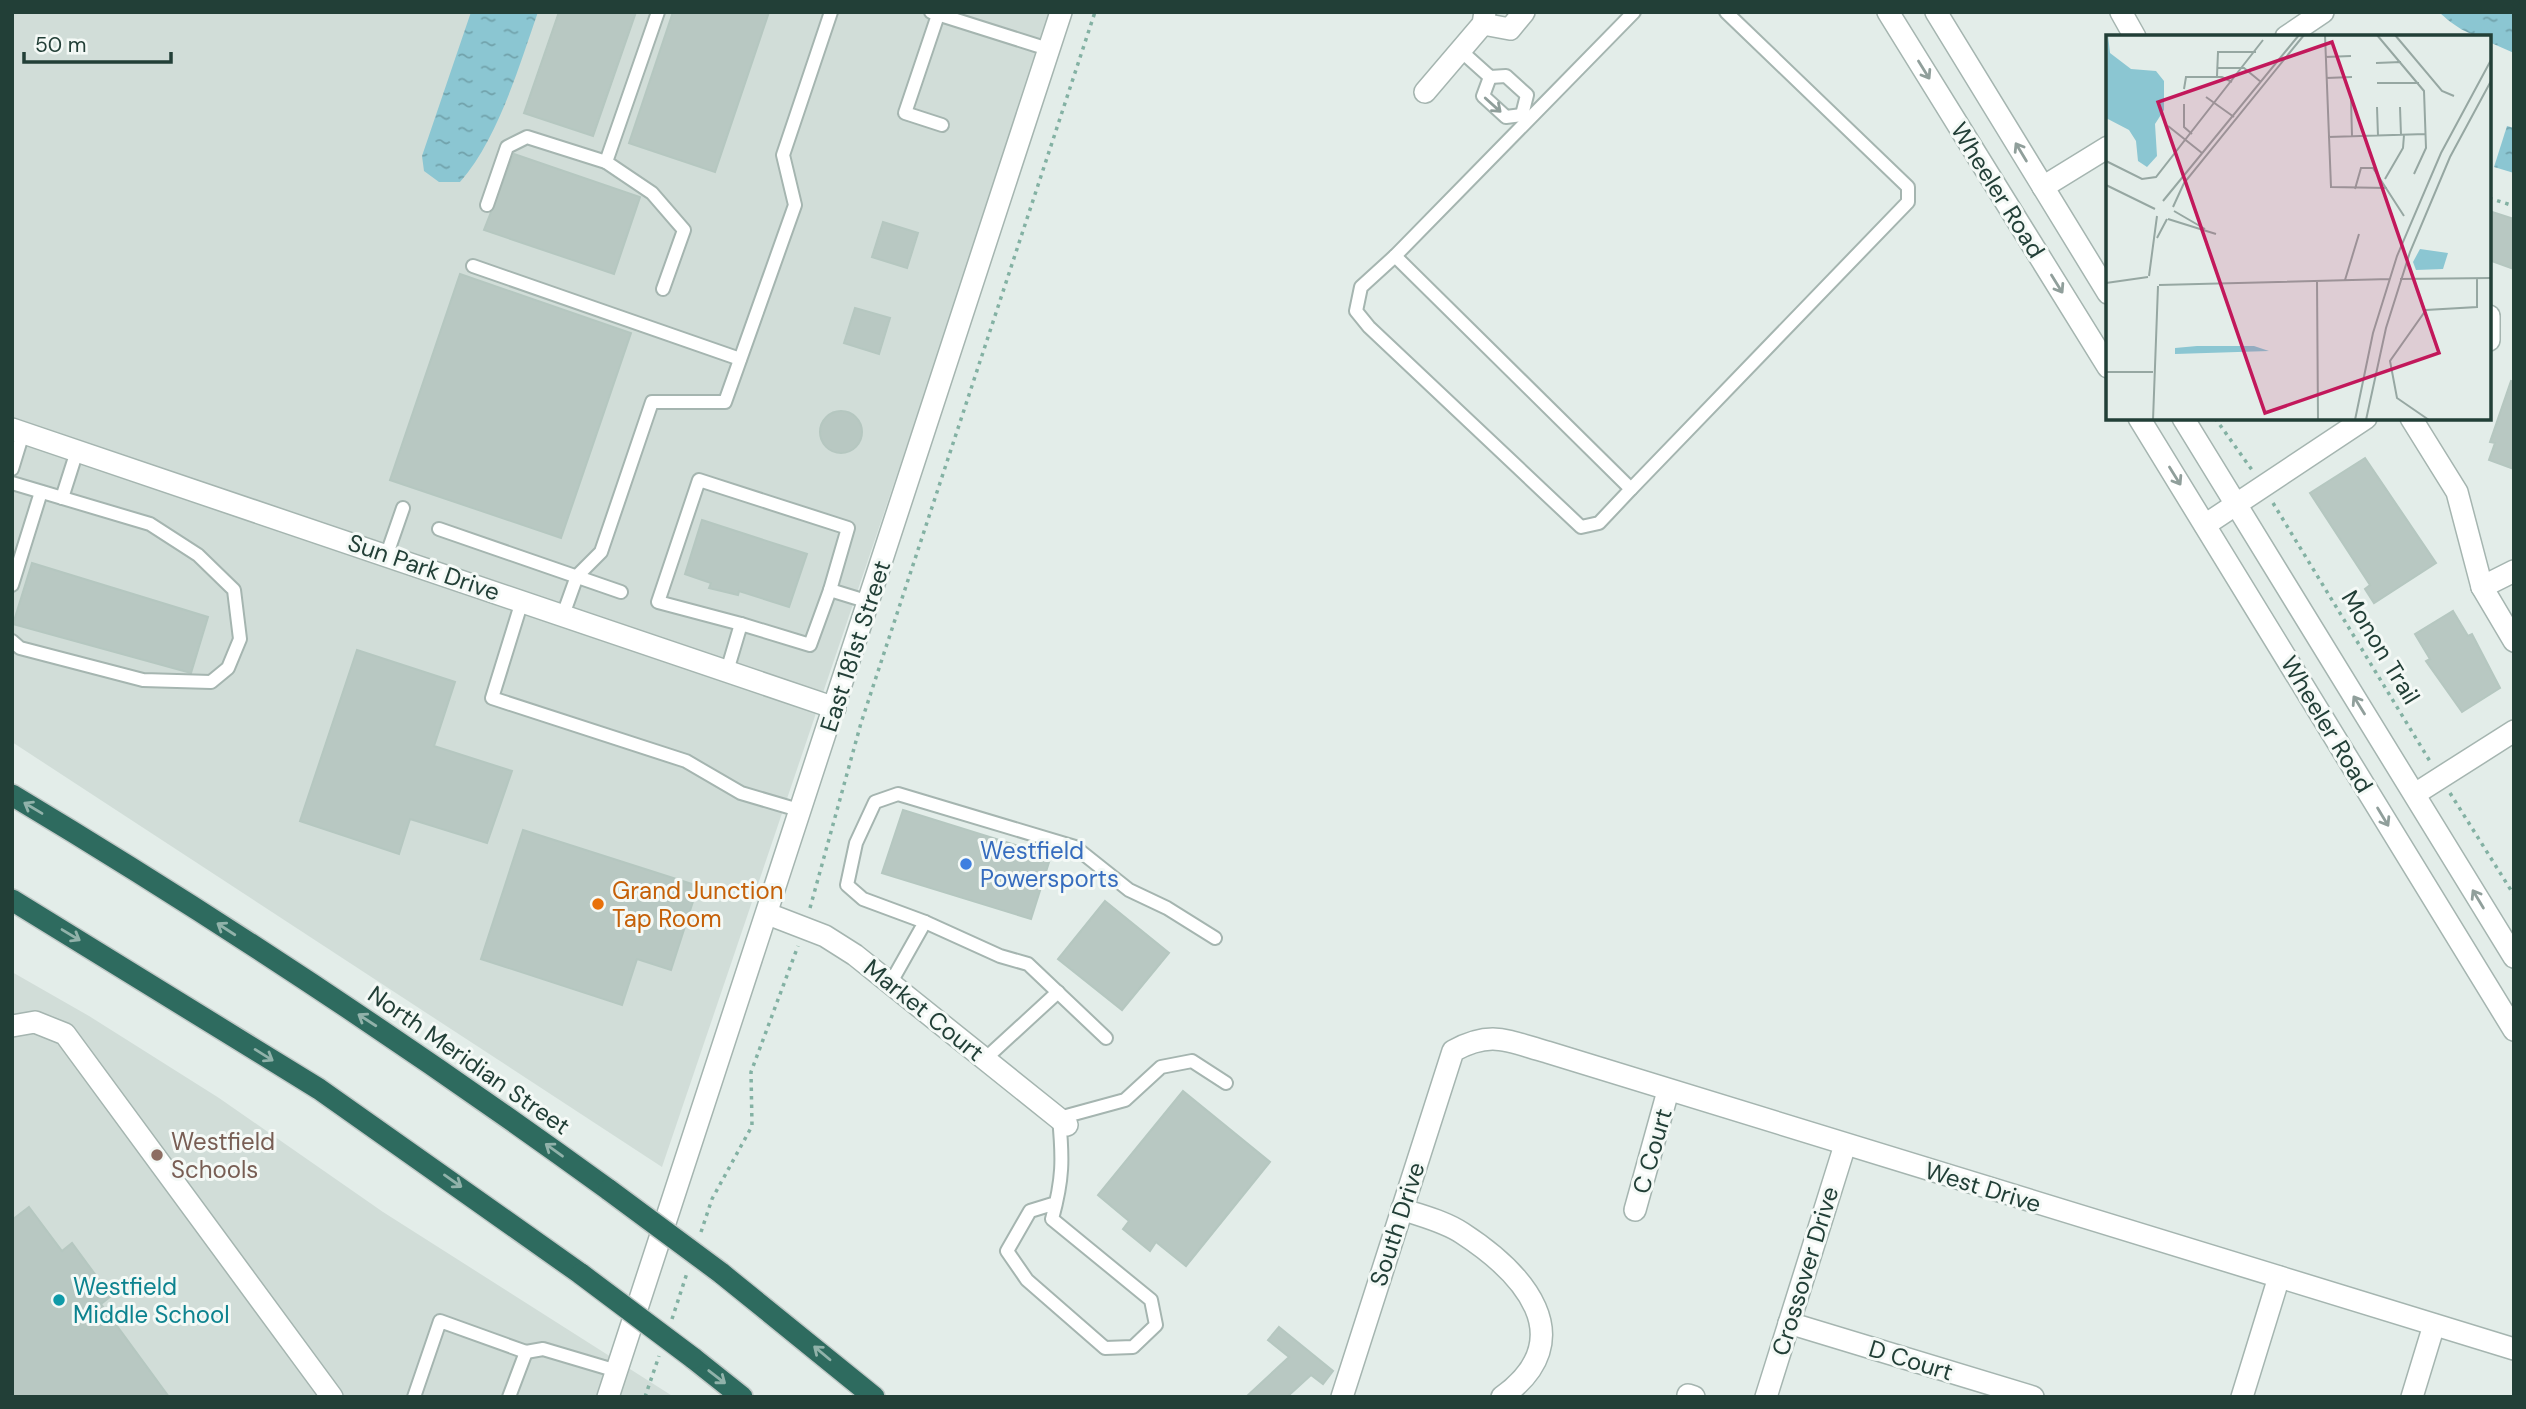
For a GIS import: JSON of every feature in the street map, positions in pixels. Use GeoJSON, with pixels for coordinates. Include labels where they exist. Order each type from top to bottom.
{"type":"FeatureCollection","features":[{"type":"Feature","properties":{"kind":"highway","name":"North Meridian Street"},"geometry":{"type":"LineString","coordinates":[[12,795],[112,856],[393,1038],[609,1190],[721,1273],[874,1397]]}},
{"type":"Feature","properties":{"kind":"highway"},"geometry":{"type":"LineString","coordinates":[[12,900],[319,1089],[581,1274],[742,1397]]}},
{"type":"Feature","properties":{"kind":"street","name":"East 181st Street"},"geometry":{"type":"LineString","coordinates":[[608,1397],[802,811],[1061,12]]}},
{"type":"Feature","properties":{"kind":"street"},"geometry":{"type":"LineString","coordinates":[[1425,92],[1461,51],[1484,18],[1510,29],[1524,12]]}},
{"type":"Feature","properties":{"kind":"street","name":"Wheeler Road"},"geometry":{"type":"LineString","coordinates":[[1888,12],[2106,364]]}},
{"type":"Feature","properties":{"kind":"street","name":"Wheeler Road"},"geometry":{"type":"LineString","coordinates":[[1936,12],[2106,290]]}},
{"type":"Feature","properties":{"kind":"street"},"geometry":{"type":"LineString","coordinates":[[2121,12],[2134,35]]}},
{"type":"Feature","properties":{"kind":"street"},"geometry":{"type":"LineString","coordinates":[[2289,35],[2323,12]]}},
{"type":"Feature","properties":{"kind":"street"},"geometry":{"type":"LineString","coordinates":[[2043,187],[2106,148]]}},
{"type":"Feature","properties":{"kind":"street","name":"Wheeler Road"},"geometry":{"type":"LineString","coordinates":[[2140,420],[2514,1030]]}},
{"type":"Feature","properties":{"kind":"street","name":"Wheeler Road"},"geometry":{"type":"LineString","coordinates":[[2184,420],[2514,957]]}},
{"type":"Feature","properties":{"kind":"street"},"geometry":{"type":"LineString","coordinates":[[2205,525],[2363,420]]}},
{"type":"Feature","properties":{"kind":"street"},"geometry":{"type":"LineString","coordinates":[[2412,420],[2457,492],[2482,587],[2514,641]]}},
{"type":"Feature","properties":{"kind":"street","name":"Sun Park Drive"},"geometry":{"type":"LineString","coordinates":[[18,431],[835,708]]}},
{"type":"Feature","properties":{"kind":"street"},"geometry":{"type":"LineString","coordinates":[[2482,587],[2514,571]]}},
{"type":"Feature","properties":{"kind":"street"},"geometry":{"type":"LineString","coordinates":[[2414,794],[2514,732]]}},
{"type":"Feature","properties":{"kind":"street","name":"Market Court"},"geometry":{"type":"LineString","coordinates":[[768,914],[805,928],[855,955],[1063,1121]]}},
{"type":"Feature","properties":{"kind":"street"},"geometry":{"type":"LineString","coordinates":[[12,1026],[35,1022],[65,1034],[332,1397]]}},
{"type":"Feature","properties":{"kind":"street","name":"West Drive"},"geometry":{"type":"LineString","coordinates":[[1454,1051],[1476,1039],[1505,1040],[2514,1349]]}},
{"type":"Feature","properties":{"kind":"street","name":"South Drive"},"geometry":{"type":"LineString","coordinates":[[1342,1397],[1454,1051]]}},
{"type":"Feature","properties":{"kind":"street","name":"C Court"},"geometry":{"type":"LineString","coordinates":[[1635,1210],[1668,1091]]}},
{"type":"Feature","properties":{"kind":"street","name":"Crossover Drive"},"geometry":{"type":"LineString","coordinates":[[1766,1397],[1845,1145]]}},
{"type":"Feature","properties":{"kind":"street"},"geometry":{"type":"LineString","coordinates":[[1402,1209],[1463,1233],[1510,1272],[1537,1305],[1541,1336],[1532,1364],[1502,1397]]}},
{"type":"Feature","properties":{"kind":"street"},"geometry":{"type":"LineString","coordinates":[[2242,1397],[2279,1278]]}},
{"type":"Feature","properties":{"kind":"street","name":"D Court"},"geometry":{"type":"LineString","coordinates":[[1789,1323],[2033,1397]]}},
{"type":"Feature","properties":{"kind":"street"},"geometry":{"type":"LineString","coordinates":[[2412,1397],[2434,1325]]}},
{"type":"Feature","properties":{"kind":"lane"},"geometry":{"type":"LineString","coordinates":[[606,162],[658,12]]}},
{"type":"Feature","properties":{"kind":"lane"},"geometry":{"type":"LineString","coordinates":[[563,615],[577,576],[601,552],[652,402],[725,402],[795,205],[783,155],[831,12]]}},
{"type":"Feature","properties":{"kind":"lane"},"geometry":{"type":"LineString","coordinates":[[1634,12],[1525,118],[1395,256],[1362,287],[1356,311],[1581,527],[1599,523],[1908,202],[1908,187],[1726,12]]}},
{"type":"Feature","properties":{"kind":"lane"},"geometry":{"type":"LineString","coordinates":[[943,125],[905,113],[935,13],[971,18],[1048,49]]}},
{"type":"Feature","properties":{"kind":"lane"},"geometry":{"type":"LineString","coordinates":[[1461,51],[1490,77],[1506,76],[1527,96],[1525,118]]}},
{"type":"Feature","properties":{"kind":"lane"},"geometry":{"type":"LineString","coordinates":[[1490,77],[1483,96],[1506,117],[1525,118]]}},
{"type":"Feature","properties":{"kind":"lane"},"geometry":{"type":"LineString","coordinates":[[488,205],[508,147],[527,137],[606,162],[652,193],[684,230],[663,289]]}},
{"type":"Feature","properties":{"kind":"lane"},"geometry":{"type":"LineString","coordinates":[[1395,256],[1631,489]]}},
{"type":"Feature","properties":{"kind":"lane"},"geometry":{"type":"LineString","coordinates":[[473,266],[740,359]]}},
{"type":"Feature","properties":{"kind":"lane"},"geometry":{"type":"LineString","coordinates":[[12,469],[18,431]]}},
{"type":"Feature","properties":{"kind":"lane"},"geometry":{"type":"LineString","coordinates":[[62,498],[77,450]]}},
{"type":"Feature","properties":{"kind":"lane"},"geometry":{"type":"LineString","coordinates":[[699,481],[848,528],[830,590],[810,645],[657,602],[699,481]]}},
{"type":"Feature","properties":{"kind":"lane"},"geometry":{"type":"LineString","coordinates":[[12,483],[150,524],[198,555],[234,590],[240,639],[228,668],[211,682],[144,680],[20,648],[12,640]]}},
{"type":"Feature","properties":{"kind":"lane"},"geometry":{"type":"LineString","coordinates":[[12,585],[41,492]]}},
{"type":"Feature","properties":{"kind":"lane"},"geometry":{"type":"LineString","coordinates":[[387,554],[403,508]]}},
{"type":"Feature","properties":{"kind":"lane"},"geometry":{"type":"LineString","coordinates":[[439,529],[621,592]]}},
{"type":"Feature","properties":{"kind":"lane"},"geometry":{"type":"LineString","coordinates":[[830,590],[869,601]]}},
{"type":"Feature","properties":{"kind":"lane"},"geometry":{"type":"LineString","coordinates":[[522,601],[492,698],[686,761],[741,793],[802,811]]}},
{"type":"Feature","properties":{"kind":"lane"},"geometry":{"type":"LineString","coordinates":[[727,671],[741,624]]}},
{"type":"Feature","properties":{"kind":"lane"},"geometry":{"type":"LineString","coordinates":[[1106,1038],[1028,964],[1000,956],[925,922],[863,899],[847,885],[856,843],[875,802],[898,794],[1075,847],[1129,890],[1167,908],[1215,938]]}},
{"type":"Feature","properties":{"kind":"lane"},"geometry":{"type":"LineString","coordinates":[[890,984],[925,922]]}},
{"type":"Feature","properties":{"kind":"lane"},"geometry":{"type":"LineString","coordinates":[[985,1059],[1058,992]]}},
{"type":"Feature","properties":{"kind":"lane"},"geometry":{"type":"LineString","coordinates":[[1056,1203],[1030,1211],[1007,1251],[1027,1280],[1105,1348],[1133,1347],[1156,1325],[1151,1300],[1052,1220],[1056,1203],[1064,1167],[1063,1121],[1125,1100],[1161,1067],[1192,1060],[1226,1083]]}},
{"type":"Feature","properties":{"kind":"lane"},"geometry":{"type":"LineString","coordinates":[[414,1397],[440,1321],[526,1352],[543,1349],[617,1371]]}},
{"type":"Feature","properties":{"kind":"lane"},"geometry":{"type":"LineString","coordinates":[[509,1397],[526,1352]]}},
{"type":"Feature","properties":{"kind":"path"},"geometry":{"type":"LineString","coordinates":[[699,1237],[712,1199],[752,1126],[751,1072],[805,928],[861,723],[1095,12]]}},
{"type":"Feature","properties":{"kind":"path"},"geometry":{"type":"LineString","coordinates":[[2491,199],[2514,206]]}},
{"type":"Feature","properties":{"kind":"path","name":"Monon Trail"},"geometry":{"type":"LineString","coordinates":[[2216,420],[2263,485],[2514,895]]}},
{"type":"Feature","properties":{"kind":"path"},"geometry":{"type":"LineString","coordinates":[[669,1327],[690,1263]]}},
{"type":"Feature","properties":{"kind":"path"},"geometry":{"type":"LineString","coordinates":[[645,1397],[660,1353]]}},
{"type":"Feature","properties":{"kind":"shaded area"},"geometry":{"type":"Polygon","coordinates":[[[12,12],[1054,12],[662,1167],[12,742],[12,12]]]}},
{"type":"Feature","properties":{"kind":"shaded area","name":"Westfield Schools"},"geometry":{"type":"Polygon","coordinates":[[[12,972],[89,1016],[219,1098],[383,1212],[674,1397],[12,1397],[12,972]]]}},
{"type":"Feature","properties":{"kind":"water"},"geometry":{"type":"Polygon","coordinates":[[[471,12],[538,12],[515,78],[486,145],[460,182],[439,182],[424,171],[422,156],[471,12]]]}},
{"type":"Feature","properties":{"kind":"water"},"geometry":{"type":"Polygon","coordinates":[[[2439,12],[2514,12],[2514,53],[2491,43],[2491,35],[2475,35],[2439,12]]]}},
{"type":"Feature","properties":{"kind":"water"},"geometry":{"type":"Polygon","coordinates":[[[2507,126],[2514,128],[2514,173],[2494,167],[2507,126]]]}},
{"type":"Feature","properties":{"kind":"building"},"geometry":{"type":"Polygon","coordinates":[[[559,12],[636,12],[593,136],[524,113],[559,12]]]}},
{"type":"Feature","properties":{"kind":"building"},"geometry":{"type":"Polygon","coordinates":[[[673,12],[769,12],[715,172],[629,143],[673,12]]]}},
{"type":"Feature","properties":{"kind":"building"},"geometry":{"type":"Polygon","coordinates":[[[514,154],[640,197],[614,274],[484,230],[514,154]]]}},
{"type":"Feature","properties":{"kind":"building"},"geometry":{"type":"Polygon","coordinates":[[[2491,212],[2514,219],[2514,269],[2491,261],[2491,212]]]}},
{"type":"Feature","properties":{"kind":"building"},"geometry":{"type":"Polygon","coordinates":[[[883,222],[918,233],[907,268],[872,257],[883,222]]]}},
{"type":"Feature","properties":{"kind":"building"},"geometry":{"type":"Polygon","coordinates":[[[460,274],[631,333],[561,538],[390,480],[460,274]]]}},
{"type":"Feature","properties":{"kind":"building"},"geometry":{"type":"Polygon","coordinates":[[[855,308],[890,318],[879,354],[844,343],[855,308]]]}},
{"type":"Feature","properties":{"kind":"building"},"geometry":{"type":"Polygon","coordinates":[[[2511,381],[2514,382],[2514,469],[2489,460],[2495,443],[2490,442],[2511,381]]]}},
{"type":"Feature","properties":{"kind":"building"},"geometry":{"type":"Polygon","coordinates":[[[841,411],[856,417],[862,432],[856,447],[841,453],[826,447],[820,432],[826,417],[841,411]]]}},
{"type":"Feature","properties":{"kind":"building"},"geometry":{"type":"Polygon","coordinates":[[[2365,458],[2436,563],[2374,603],[2365,589],[2370,585],[2310,493],[2365,458]]]}},
{"type":"Feature","properties":{"kind":"building"},"geometry":{"type":"Polygon","coordinates":[[[702,520],[807,554],[789,607],[739,591],[738,595],[709,588],[711,583],[685,574],[702,520]]]}},
{"type":"Feature","properties":{"kind":"building"},"geometry":{"type":"Polygon","coordinates":[[[32,563],[208,617],[191,673],[13,624],[32,563]]]}},
{"type":"Feature","properties":{"kind":"building"},"geometry":{"type":"Polygon","coordinates":[[[2453,611],[2468,636],[2472,634],[2500,688],[2462,712],[2426,661],[2430,659],[2415,634],[2453,611]]]}},
{"type":"Feature","properties":{"kind":"building"},"geometry":{"type":"Polygon","coordinates":[[[357,650],[455,682],[434,746],[512,771],[487,843],[410,819],[399,854],[300,821],[357,650]]]}},
{"type":"Feature","properties":{"kind":"building","name":"Westfield Powersports"},"geometry":{"type":"Polygon","coordinates":[[[903,810],[1051,856],[1031,919],[882,873],[903,810]]]}},
{"type":"Feature","properties":{"kind":"building"},"geometry":{"type":"Polygon","coordinates":[[[523,830],[698,886],[671,970],[637,959],[622,1005],[481,959],[523,830]]]}},
{"type":"Feature","properties":{"kind":"building","name":"Westfield Powersports"},"geometry":{"type":"Polygon","coordinates":[[[1105,901],[1169,953],[1122,1010],[1058,959],[1105,901]]]}},
{"type":"Feature","properties":{"kind":"building"},"geometry":{"type":"Polygon","coordinates":[[[1183,1091],[1270,1162],[1186,1266],[1156,1242],[1150,1251],[1123,1229],[1129,1221],[1098,1195],[1183,1091]]]}},
{"type":"Feature","properties":{"kind":"building","name":"Westfield Middle School"},"geometry":{"type":"Polygon","coordinates":[[[29,1207],[62,1251],[72,1243],[111,1296],[101,1304],[169,1397],[12,1397],[12,1220],[29,1207]]]}},
{"type":"Feature","properties":{"kind":"building"},"geometry":{"type":"Polygon","coordinates":[[[1279,1327],[1333,1371],[1323,1384],[1311,1375],[1287,1397],[1246,1397],[1289,1357],[1268,1340],[1279,1327]]]}},
{"type":"Feature","properties":{"kind":"place","name":"Westfield Powersports"},"geometry":{"type":"Point","coordinates":[966,864]}},
{"type":"Feature","properties":{"kind":"place","name":"Grand Junction Tap Room"},"geometry":{"type":"Point","coordinates":[598,904]}},
{"type":"Feature","properties":{"kind":"place","name":"Westfield Schools"},"geometry":{"type":"Point","coordinates":[157,1155]}},
{"type":"Feature","properties":{"kind":"place","name":"Westfield Middle School"},"geometry":{"type":"Point","coordinates":[59,1300]}}]}
